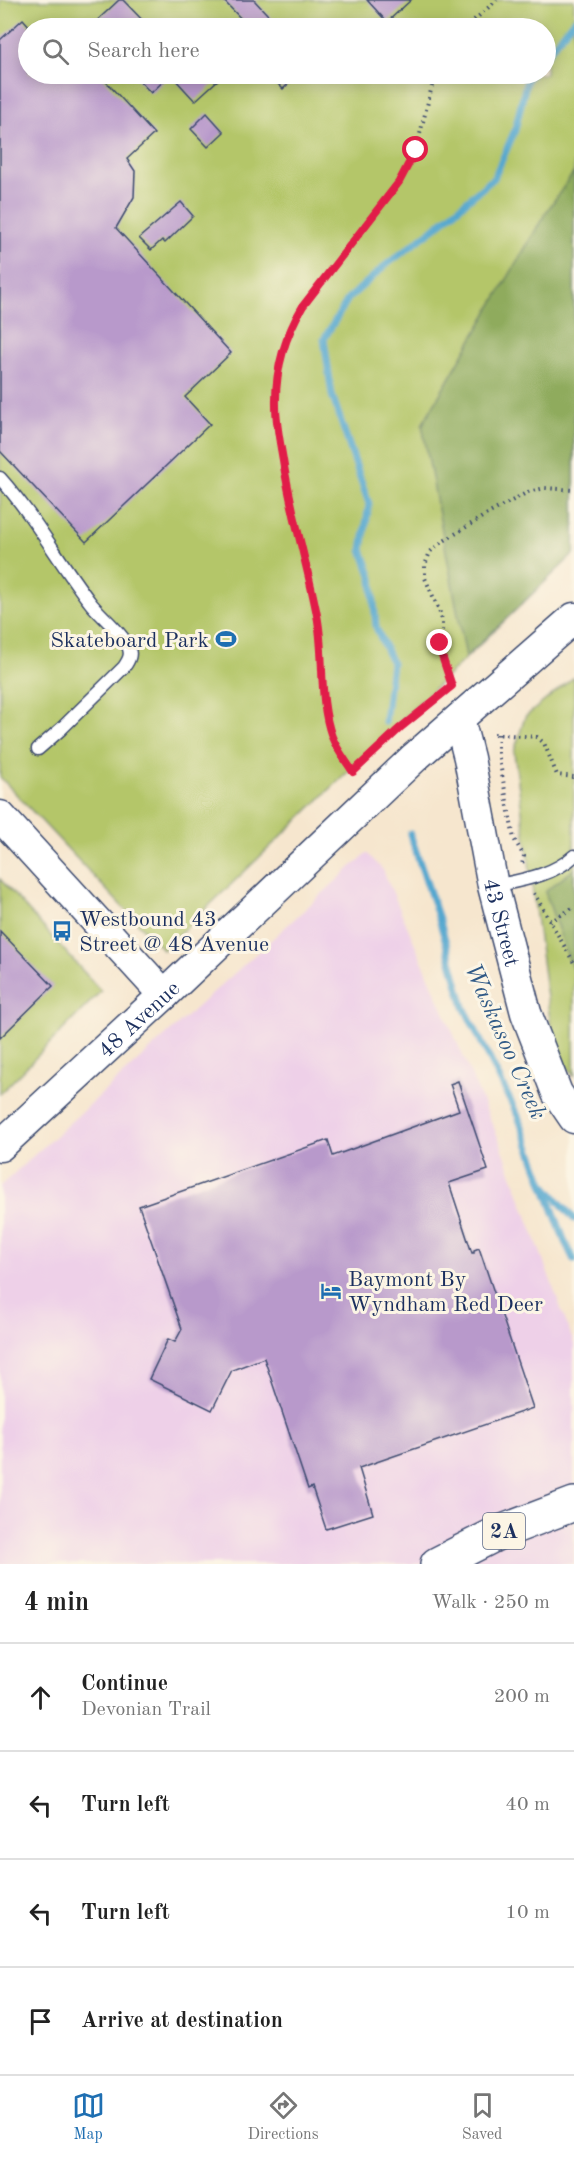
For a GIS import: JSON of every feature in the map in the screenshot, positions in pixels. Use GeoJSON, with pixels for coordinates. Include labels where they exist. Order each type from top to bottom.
{"type":"FeatureCollection","features":[{"type":"Feature","properties":{"kind":"main road","name":"2A"},"geometry":{"type":"LineString","coordinates":[[437,1564],[498,1533],[574,1504]]}},
{"type":"Feature","properties":{"kind":"street","name":"48 Avenue"},"geometry":{"type":"LineString","coordinates":[[0,1146],[415,758],[574,618]]}},
{"type":"Feature","properties":{"kind":"street","name":"43 Street"},"geometry":{"type":"LineString","coordinates":[[459,719],[469,758],[493,886],[526,1013],[557,1093],[574,1118]]}},
{"type":"Feature","properties":{"kind":"street"},"geometry":{"type":"LineString","coordinates":[[0,816],[164,995]]}},
{"type":"Feature","properties":{"kind":"lane"},"geometry":{"type":"LineString","coordinates":[[0,478],[20,500],[89,602],[128,646],[129,652],[129,660],[124,667],[38,749]]}},
{"type":"Feature","properties":{"kind":"lane"},"geometry":{"type":"LineString","coordinates":[[493,886],[528,879],[558,868],[574,856]]}},
{"type":"Feature","properties":{"kind":"path"},"geometry":{"type":"LineString","coordinates":[[476,18],[497,0]]}},
{"type":"Feature","properties":{"kind":"path"},"geometry":{"type":"LineString","coordinates":[[433,84],[421,134],[408,166],[399,182],[312,292],[298,314],[285,342],[277,383],[276,406],[279,438],[286,482],[317,618],[323,698],[332,737],[353,772],[400,728],[452,686],[442,656],[442,620],[425,578],[425,565],[430,552],[439,543],[528,492],[545,488],[574,490]]}},
{"type":"Feature","properties":{"kind":"path"},"geometry":{"type":"LineString","coordinates":[[574,777],[557,775],[544,743],[537,737],[496,734],[514,839],[516,846],[524,856],[522,864],[550,922],[574,963]]}},
{"type":"Feature","properties":{"kind":"path"},"geometry":{"type":"LineString","coordinates":[[550,922],[574,907]]}},
{"type":"Feature","properties":{"kind":"shaded area"},"geometry":{"type":"Polygon","coordinates":[[[367,853],[383,870],[500,1142],[574,1344],[574,1564],[0,1564],[0,1186],[367,853]]]}},
{"type":"Feature","properties":{"kind":"green space"},"geometry":{"type":"Polygon","coordinates":[[[0,0],[574,0],[574,554],[163,950],[0,777],[0,0]]]}},
{"type":"Feature","properties":{"kind":"green space"},"geometry":{"type":"Polygon","coordinates":[[[574,172],[574,554],[466,657],[422,425],[545,214],[574,172]]]}},
{"type":"Feature","properties":{"kind":"green space"},"geometry":{"type":"Polygon","coordinates":[[[574,677],[574,1076],[554,1050],[514,752],[525,717],[574,677]]]}},
{"type":"Feature","properties":{"kind":"green space"},"geometry":{"type":"Polygon","coordinates":[[[574,869],[574,974],[545,892],[574,869]]]}},
{"type":"Feature","properties":{"kind":"green space"},"geometry":{"type":"Polygon","coordinates":[[[0,879],[101,991],[0,1094],[0,879]]]}},
{"type":"Feature","properties":{"kind":"building"},"geometry":{"type":"Polygon","coordinates":[[[119,0],[123,0],[140,18],[100,18],[119,0]]]}},
{"type":"Feature","properties":{"kind":"building"},"geometry":{"type":"Polygon","coordinates":[[[223,0],[254,0],[271,18],[240,18],[223,0]]]}},
{"type":"Feature","properties":{"kind":"building"},"geometry":{"type":"Polygon","coordinates":[[[367,0],[411,0],[391,18],[383,18],[367,0]]]}},
{"type":"Feature","properties":{"kind":"building"},"geometry":{"type":"Polygon","coordinates":[[[18,24],[18,84],[108,84],[154,134],[127,159],[135,171],[134,197],[116,228],[231,353],[185,397],[210,424],[86,542],[0,451],[0,40],[18,24]]]}},
{"type":"Feature","properties":{"kind":"building"},"geometry":{"type":"Polygon","coordinates":[[[142,84],[160,84],[151,93],[142,84]]]}},
{"type":"Feature","properties":{"kind":"building"},"geometry":{"type":"Polygon","coordinates":[[[179,84],[214,84],[195,101],[179,84]]]}},
{"type":"Feature","properties":{"kind":"building"},"geometry":{"type":"Polygon","coordinates":[[[278,84],[288,84],[283,89],[278,84]]]}},
{"type":"Feature","properties":{"kind":"building"},"geometry":{"type":"Polygon","coordinates":[[[207,113],[224,132],[208,147],[191,129],[207,113]]]}},
{"type":"Feature","properties":{"kind":"building"},"geometry":{"type":"Polygon","coordinates":[[[181,202],[193,216],[165,243],[162,240],[151,250],[139,238],[181,202]]]}},
{"type":"Feature","properties":{"kind":"building"},"geometry":{"type":"Polygon","coordinates":[[[0,931],[53,986],[0,1038],[0,931]]]}},
{"type":"Feature","properties":{"kind":"building","name":"Baymont By Wyndham Red Deer"},"geometry":{"type":"Polygon","coordinates":[[[458,1081],[488,1170],[449,1183],[472,1253],[479,1248],[533,1408],[359,1468],[373,1514],[326,1529],[312,1487],[308,1489],[264,1358],[232,1370],[212,1410],[149,1379],[168,1339],[175,1342],[182,1329],[139,1206],[328,1140],[333,1156],[459,1110],[450,1084],[458,1081]]]}},
{"type":"Feature","properties":{"kind":"waterway","name":"Waskasoo Creek"},"geometry":{"type":"LineString","coordinates":[[556,42],[574,20]]}},
{"type":"Feature","properties":{"kind":"waterway","name":"Waskasoo Creek"},"geometry":{"type":"LineString","coordinates":[[385,722],[392,663],[376,627],[372,578],[362,550],[369,504],[332,395],[324,339],[348,299],[386,265],[435,228],[494,178],[515,130],[526,84]]}},
{"type":"Feature","properties":{"kind":"waterway","name":"Waskasoo Creek"},"geometry":{"type":"LineString","coordinates":[[410,834],[440,922],[464,1007],[518,1116],[565,1242],[574,1260]]}},
{"type":"Feature","properties":{"kind":"waterway"},"geometry":{"type":"LineString","coordinates":[[545,1185],[574,1219]]}},
{"type":"Feature","properties":{"kind":"place","name":"Skateboard Park"},"geometry":{"type":"Point","coordinates":[226,639]}},
{"type":"Feature","properties":{"kind":"place","name":"Westbound 43 Street @ 48 Avenue"},"geometry":{"type":"Point","coordinates":[62,931]}},
{"type":"Feature","properties":{"kind":"place","name":"Baymont By Wyndham Red Deer"},"geometry":{"type":"Point","coordinates":[331,1291]}},
{"type":"Feature","properties":{"kind":"route"},"geometry":{"type":"LineString","coordinates":[[416,150],[399,182],[312,292],[293,322],[285,342],[277,383],[276,406],[279,438],[286,482],[317,618],[323,698],[332,737],[353,772],[400,728],[452,686],[440,643]]}}]}
